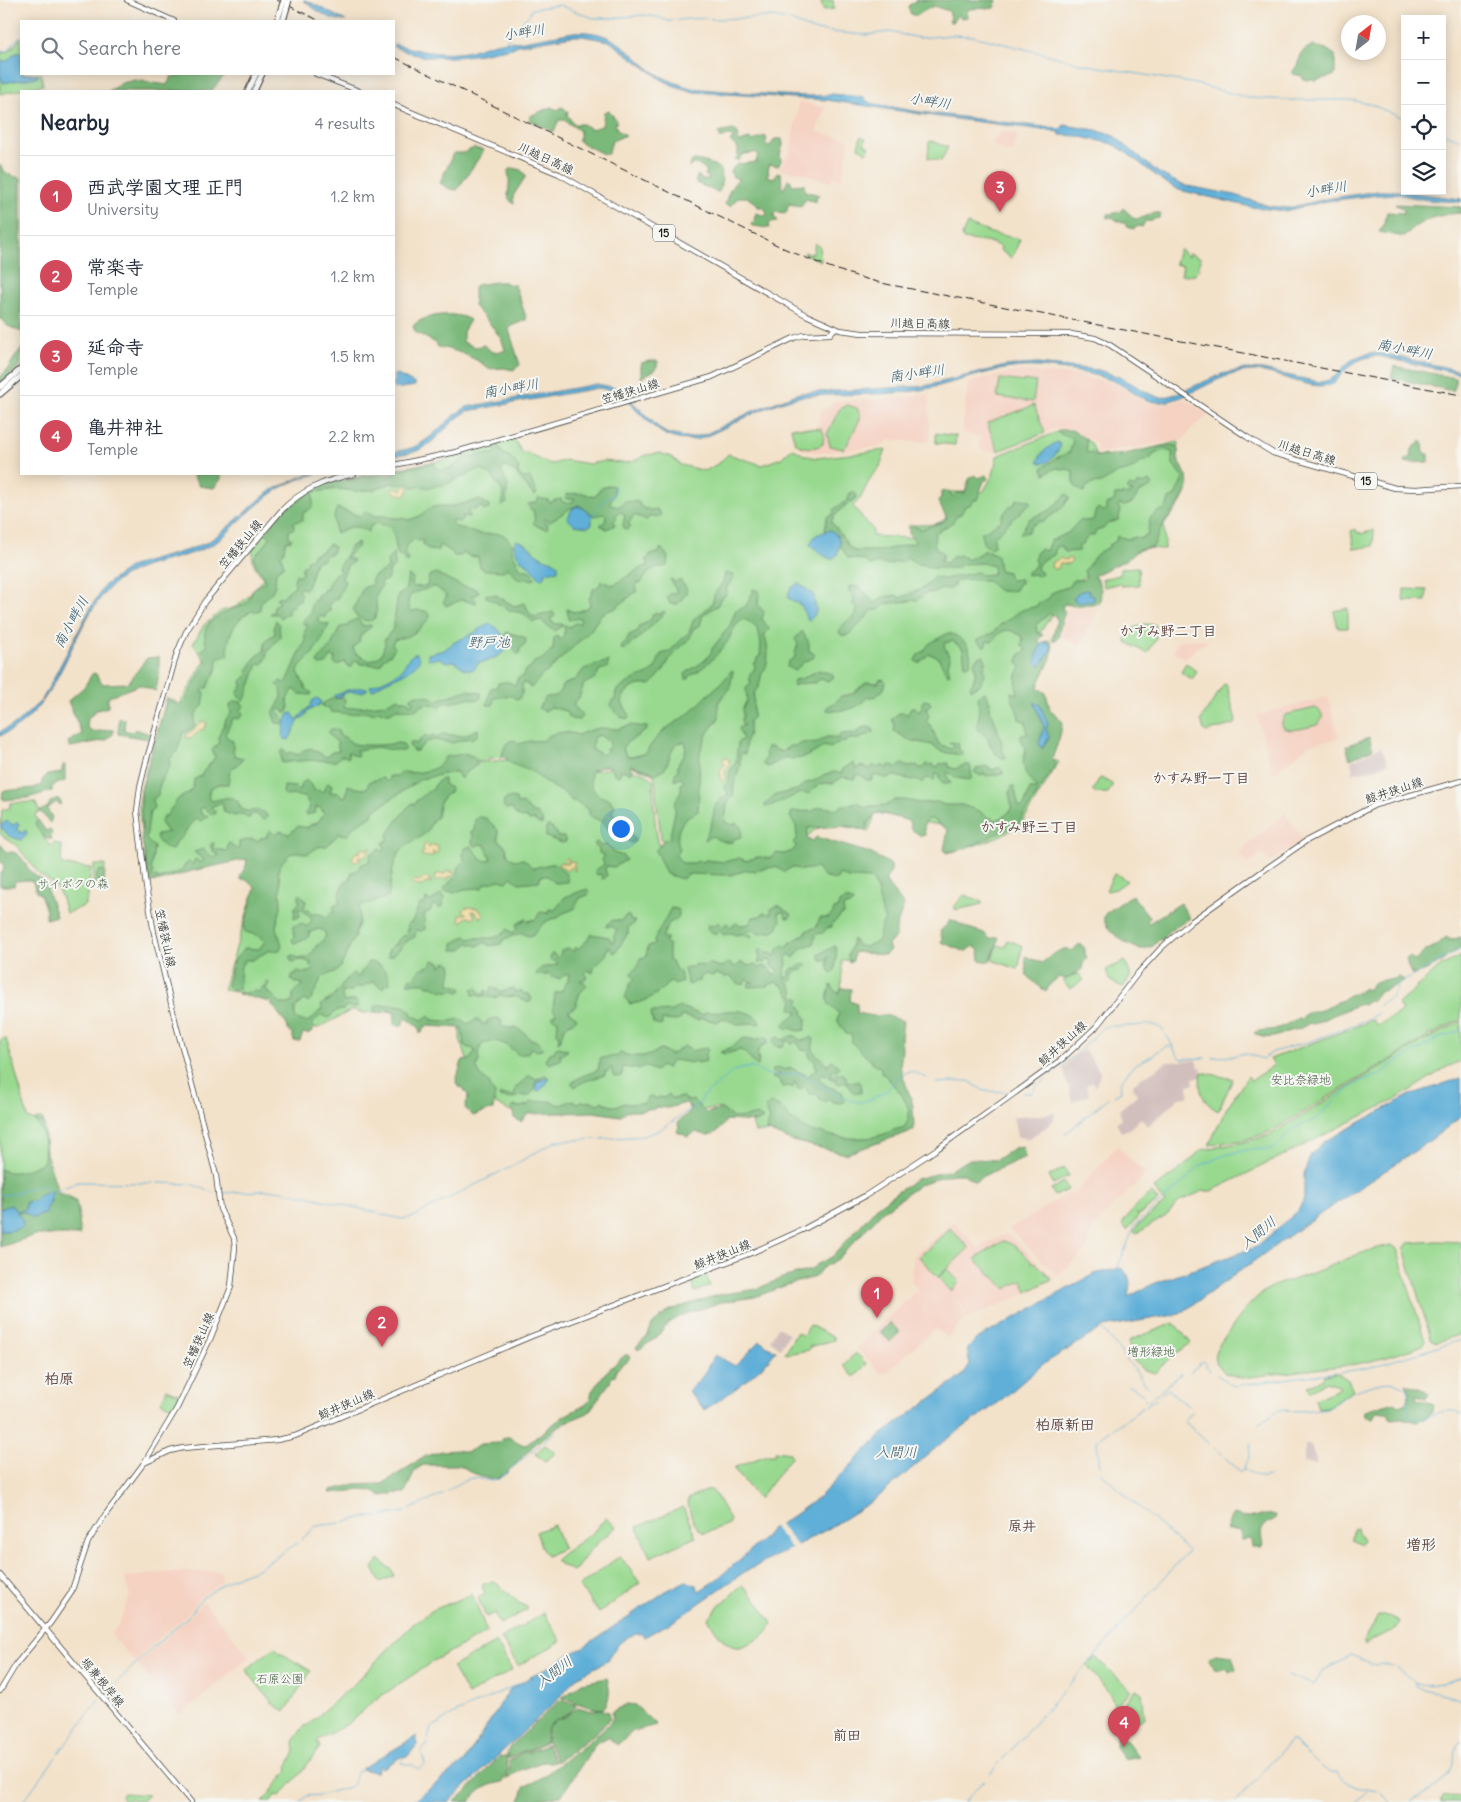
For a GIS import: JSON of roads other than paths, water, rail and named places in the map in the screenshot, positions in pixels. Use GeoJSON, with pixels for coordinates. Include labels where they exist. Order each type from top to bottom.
{"type":"FeatureCollection","features":[{"type":"Feature","properties":{"kind":"highway"},"geometry":{"type":"LineString","coordinates":[[277,20],[284,0]]}},
{"type":"Feature","properties":{"kind":"highway"},"geometry":{"type":"LineString","coordinates":[[282,20],[289,0]]}},
{"type":"Feature","properties":{"kind":"highway"},"geometry":{"type":"LineString","coordinates":[[248,90],[256,75]]}},
{"type":"Feature","properties":{"kind":"highway"},"geometry":{"type":"LineString","coordinates":[[254,90],[262,75]]}},
{"type":"Feature","properties":{"kind":"highway"},"geometry":{"type":"LineString","coordinates":[[0,387],[20,370]]}},
{"type":"Feature","properties":{"kind":"highway"},"geometry":{"type":"LineString","coordinates":[[0,394],[20,377]]}},
{"type":"Feature","properties":{"kind":"main road"},"geometry":{"type":"LineString","coordinates":[[126,0],[172,20]]}},
{"type":"Feature","properties":{"kind":"main road"},"geometry":{"type":"LineString","coordinates":[[319,75],[356,90]]}},
{"type":"Feature","properties":{"kind":"main road","name":"川越日高線"},"geometry":{"type":"LineString","coordinates":[[395,105],[559,174],[806,315],[835,328],[862,333],[1071,334],[1088,336],[1110,345],[1260,446],[1284,456],[1395,488],[1416,489],[1461,486]]}},
{"type":"Feature","properties":{"kind":"main road","name":"笠幡狭山線"},"geometry":{"type":"LineString","coordinates":[[395,466],[456,452],[718,375],[794,338],[804,335],[830,334],[835,328]]}},
{"type":"Feature","properties":{"kind":"main road","name":"笠幡狭山線"},"geometry":{"type":"LineString","coordinates":[[144,1463],[177,1408],[228,1297],[232,1280],[235,1247],[232,1233],[220,1209],[216,1175],[154,933],[138,823],[140,787],[177,652],[198,612],[286,505],[317,485],[351,475]]}},
{"type":"Feature","properties":{"kind":"main road","name":"鯨井狭山線"},"geometry":{"type":"LineString","coordinates":[[0,1691],[17,1663],[46,1629],[71,1593],[78,1577],[85,1549],[97,1527],[144,1463],[170,1451],[183,1448],[277,1440],[295,1436],[532,1336],[766,1247],[809,1226],[868,1194],[910,1168],[1053,1067],[1096,1027],[1144,966],[1171,938],[1204,912],[1298,846],[1375,805],[1461,780]]}},
{"type":"Feature","properties":{"kind":"main road","name":"堀兼根岸線"},"geometry":{"type":"LineString","coordinates":[[0,1575],[191,1802]]}},
{"type":"Feature","properties":{"kind":"water"},"geometry":{"type":"Polygon","coordinates":[[[303,0],[344,20],[334,19],[317,11],[303,0]]]}},
{"type":"Feature","properties":{"kind":"water"},"geometry":{"type":"Polygon","coordinates":[[[574,32],[586,32],[606,36],[614,40],[656,74],[692,88],[787,95],[823,96],[832,94],[862,97],[870,103],[920,112],[1061,129],[1064,125],[1096,130],[1114,136],[1159,173],[1182,185],[1235,195],[1269,206],[1288,208],[1326,199],[1378,191],[1401,191],[1401,195],[1378,195],[1327,201],[1285,211],[1251,207],[1179,190],[1163,181],[1113,144],[1077,136],[1060,135],[1059,132],[827,100],[694,92],[672,85],[661,79],[609,41],[582,36],[518,45],[512,48],[456,57],[426,57],[395,47],[395,44],[432,52],[460,53],[500,42],[518,42],[574,32]]]}},
{"type":"Feature","properties":{"kind":"water"},"geometry":{"type":"Polygon","coordinates":[[[20,52],[20,75],[37,75],[38,77],[3,83],[0,75],[0,61],[7,61],[14,54],[20,52]]]}},
{"type":"Feature","properties":{"kind":"water"},"geometry":{"type":"Polygon","coordinates":[[[1402,195],[1430,195],[1461,199],[1461,202],[1428,200],[1402,195]]]}},
{"type":"Feature","properties":{"kind":"water"},"geometry":{"type":"Polygon","coordinates":[[[1371,353],[1385,354],[1461,371],[1461,374],[1378,356],[1357,362],[1329,385],[1311,385],[1270,373],[1251,371],[1227,376],[1173,400],[1155,402],[1111,380],[1094,375],[1055,368],[1009,368],[914,391],[798,397],[770,406],[700,439],[689,440],[670,437],[663,433],[621,396],[612,391],[598,388],[468,411],[424,447],[417,451],[395,456],[395,452],[414,447],[426,440],[467,407],[597,384],[621,391],[661,430],[668,434],[690,438],[706,434],[753,411],[799,393],[925,386],[1006,366],[1037,364],[1099,370],[1122,378],[1161,398],[1176,394],[1222,374],[1246,369],[1263,370],[1319,382],[1325,381],[1334,377],[1347,363],[1361,355],[1371,353]]]}},
{"type":"Feature","properties":{"kind":"water"},"geometry":{"type":"Polygon","coordinates":[[[395,374],[415,384],[415,386],[395,389],[395,374]]]}},
{"type":"Feature","properties":{"kind":"water"},"geometry":{"type":"Polygon","coordinates":[[[1057,442],[1061,445],[1052,459],[1045,463],[1038,462],[1043,453],[1057,442]]]}},
{"type":"Feature","properties":{"kind":"water"},"geometry":{"type":"Polygon","coordinates":[[[306,475],[313,475],[292,482],[273,493],[218,541],[190,554],[146,566],[132,572],[108,589],[82,627],[50,691],[20,725],[0,736],[0,732],[17,723],[42,700],[91,607],[105,585],[132,566],[188,550],[208,542],[270,491],[306,475]]]}},
{"type":"Feature","properties":{"kind":"water"},"geometry":{"type":"Polygon","coordinates":[[[579,506],[592,515],[592,524],[588,527],[574,525],[567,518],[573,508],[579,506]]]}},
{"type":"Feature","properties":{"kind":"water"},"geometry":{"type":"Polygon","coordinates":[[[830,530],[837,535],[840,542],[837,555],[832,559],[826,557],[810,545],[816,535],[830,530]]]}},
{"type":"Feature","properties":{"kind":"water"},"geometry":{"type":"Polygon","coordinates":[[[517,540],[525,543],[540,556],[556,563],[558,570],[547,572],[542,579],[539,577],[517,554],[514,543],[517,540]]]}},
{"type":"Feature","properties":{"kind":"water"},"geometry":{"type":"Polygon","coordinates":[[[800,584],[814,595],[816,612],[809,620],[806,618],[802,606],[788,598],[790,589],[800,584]]]}},
{"type":"Feature","properties":{"kind":"water"},"geometry":{"type":"Polygon","coordinates":[[[1089,591],[1090,595],[1094,596],[1094,601],[1078,603],[1074,600],[1074,597],[1079,592],[1089,591]]]}},
{"type":"Feature","properties":{"kind":"water","name":"野戸池"},"geometry":{"type":"Polygon","coordinates":[[[489,623],[497,628],[510,643],[510,646],[496,658],[478,663],[474,669],[470,670],[464,669],[454,661],[447,662],[439,658],[428,659],[428,654],[444,650],[489,623]]]}},
{"type":"Feature","properties":{"kind":"water"},"geometry":{"type":"Polygon","coordinates":[[[1044,642],[1050,644],[1051,650],[1040,667],[1036,662],[1036,657],[1044,642]]]}},
{"type":"Feature","properties":{"kind":"water"},"geometry":{"type":"Polygon","coordinates":[[[416,653],[420,659],[411,669],[373,690],[371,689],[370,686],[401,670],[409,657],[416,653]]]}},
{"type":"Feature","properties":{"kind":"water"},"geometry":{"type":"Polygon","coordinates":[[[367,688],[367,690],[348,692],[336,698],[333,696],[348,690],[367,688]]]}},
{"type":"Feature","properties":{"kind":"water"},"geometry":{"type":"Polygon","coordinates":[[[317,698],[321,704],[308,711],[304,718],[300,718],[289,740],[284,739],[284,726],[289,714],[292,713],[297,720],[310,706],[312,701],[317,698]]]}},
{"type":"Feature","properties":{"kind":"water"},"geometry":{"type":"Polygon","coordinates":[[[1034,702],[1040,705],[1048,724],[1046,729],[1049,737],[1042,749],[1039,743],[1044,727],[1034,702]]]}},
{"type":"Feature","properties":{"kind":"water"},"geometry":{"type":"Polygon","coordinates":[[[7,821],[13,825],[18,822],[17,830],[22,833],[26,830],[27,834],[21,840],[9,836],[0,826],[7,821]]]}},
{"type":"Feature","properties":{"kind":"water"},"geometry":{"type":"Polygon","coordinates":[[[549,1078],[543,1088],[538,1091],[536,1090],[536,1082],[549,1078]]]}},
{"type":"Feature","properties":{"kind":"water","name":"入間川"},"geometry":{"type":"Polygon","coordinates":[[[1461,1078],[1461,1116],[1458,1119],[1428,1142],[1307,1223],[1180,1314],[1104,1327],[1042,1365],[998,1403],[944,1441],[877,1498],[828,1529],[743,1573],[674,1621],[644,1637],[642,1634],[637,1634],[622,1641],[614,1650],[609,1660],[577,1677],[557,1700],[449,1802],[412,1802],[464,1762],[510,1689],[585,1646],[666,1591],[686,1581],[696,1585],[699,1591],[716,1580],[759,1543],[771,1529],[819,1497],[881,1435],[963,1375],[970,1364],[967,1349],[977,1339],[1094,1274],[1121,1268],[1130,1281],[1128,1297],[1153,1284],[1256,1247],[1298,1211],[1304,1199],[1304,1174],[1311,1154],[1324,1142],[1410,1095],[1461,1078]]]}},
{"type":"Feature","properties":{"kind":"water"},"geometry":{"type":"Polygon","coordinates":[[[53,1191],[50,1196],[51,1202],[45,1214],[32,1218],[25,1212],[16,1212],[22,1219],[23,1226],[15,1230],[0,1231],[0,1209],[11,1205],[15,1210],[20,1211],[25,1209],[26,1202],[34,1201],[40,1195],[53,1191]]]}},
{"type":"Feature","properties":{"kind":"water"},"geometry":{"type":"Polygon","coordinates":[[[760,1341],[776,1351],[753,1375],[704,1410],[688,1391],[701,1378],[715,1355],[735,1366],[760,1341]]]}},
{"type":"Feature","properties":{"kind":"water"},"geometry":{"type":"Polygon","coordinates":[[[417,1736],[417,1745],[408,1756],[401,1757],[382,1768],[379,1766],[377,1772],[363,1770],[362,1768],[417,1736]]]}},
{"type":"Feature","properties":{"kind":"waterway","name":"小畔川"},"geometry":{"type":"LineString","coordinates":[[506,41],[532,9],[559,5],[593,18],[643,15],[658,17],[668,21],[701,18],[773,17],[788,20],[813,30],[843,33],[866,35],[889,32],[920,38],[951,35],[973,36],[1088,65],[1196,84],[1249,98],[1351,100],[1370,104],[1401,117]]}},
{"type":"Feature","properties":{"kind":"waterway"},"geometry":{"type":"LineString","coordinates":[[0,51],[8,51],[20,37]]}},
{"type":"Feature","properties":{"kind":"waterway"},"geometry":{"type":"LineString","coordinates":[[1446,134],[1461,140]]}},
{"type":"Feature","properties":{"kind":"waterway"},"geometry":{"type":"LineString","coordinates":[[592,515],[605,499],[614,495],[615,485]]}},
{"type":"Feature","properties":{"kind":"waterway"},"geometry":{"type":"LineString","coordinates":[[1379,1006],[1391,998],[1399,983],[1461,949]]}},
{"type":"Feature","properties":{"kind":"waterway"},"geometry":{"type":"LineString","coordinates":[[1213,1057],[1245,1053],[1263,1059],[1273,1052],[1311,1041],[1369,1019],[1379,1012]]}},
{"type":"Feature","properties":{"kind":"waterway"},"geometry":{"type":"LineString","coordinates":[[1022,1093],[1033,1093],[1035,1087],[1075,1056],[1101,1029],[1107,1026],[1150,1024],[1164,1031]]}},
{"type":"Feature","properties":{"kind":"waterway"},"geometry":{"type":"LineString","coordinates":[[1117,1269],[1135,1225],[1199,1166],[1225,1155],[1247,1150],[1274,1149],[1292,1130],[1316,1119],[1337,1098],[1363,1080],[1380,1075],[1393,1064],[1435,1040],[1461,1030]]}},
{"type":"Feature","properties":{"kind":"waterway"},"geometry":{"type":"LineString","coordinates":[[1166,1035],[1182,1059],[1205,1058]]}},
{"type":"Feature","properties":{"kind":"waterway"},"geometry":{"type":"LineString","coordinates":[[1114,1095],[1121,1091],[1120,1082],[1134,1065],[1167,1046],[1173,1047]]}},
{"type":"Feature","properties":{"kind":"waterway"},"geometry":{"type":"LineString","coordinates":[[601,1139],[643,1136],[658,1131],[699,1104],[703,1097],[733,1071],[751,1067],[773,1076],[795,1073],[802,1075],[839,1096],[861,1102],[874,1098],[886,1091],[904,1073],[913,1072],[927,1078]]}},
{"type":"Feature","properties":{"kind":"waterway"},"geometry":{"type":"LineString","coordinates":[[936,1083],[969,1081],[984,1091],[1009,1092]]}},
{"type":"Feature","properties":{"kind":"waterway"},"geometry":{"type":"LineString","coordinates":[[1064,1135],[1108,1098]]}},
{"type":"Feature","properties":{"kind":"waterway"},"geometry":{"type":"LineString","coordinates":[[505,1170],[556,1141],[597,1139]]}},
{"type":"Feature","properties":{"kind":"waterway"},"geometry":{"type":"LineString","coordinates":[[381,1214],[401,1219],[411,1218],[502,1171]]}},
{"type":"Feature","properties":{"kind":"waterway"},"geometry":{"type":"LineString","coordinates":[[53,1192],[78,1182],[153,1183]]}},
{"type":"Feature","properties":{"kind":"waterway"},"geometry":{"type":"LineString","coordinates":[[158,1183],[188,1184]]}},
{"type":"Feature","properties":{"kind":"waterway"},"geometry":{"type":"LineString","coordinates":[[191,1184],[214,1193]]}},
{"type":"Feature","properties":{"kind":"waterway"},"geometry":{"type":"LineString","coordinates":[[0,1195],[13,1194],[45,1185],[46,1187]]}},
{"type":"Feature","properties":{"kind":"waterway"},"geometry":{"type":"LineString","coordinates":[[47,1188],[49,1192]]}},
{"type":"Feature","properties":{"kind":"waterway"},"geometry":{"type":"LineString","coordinates":[[221,1193],[275,1190],[295,1193]]}},
{"type":"Feature","properties":{"kind":"waterway"},"geometry":{"type":"LineString","coordinates":[[298,1194],[378,1213]]}},
{"type":"Feature","properties":{"kind":"waterway"},"geometry":{"type":"LineString","coordinates":[[1101,1327],[1148,1387]]}},
{"type":"Feature","properties":{"kind":"waterway"},"geometry":{"type":"LineString","coordinates":[[1421,1352],[1461,1340]]}},
{"type":"Feature","properties":{"kind":"waterway"},"geometry":{"type":"LineString","coordinates":[[1340,1372],[1367,1368],[1419,1353]]}},
{"type":"Feature","properties":{"kind":"waterway"},"geometry":{"type":"LineString","coordinates":[[1190,1372],[1203,1361],[1210,1371]]}},
{"type":"Feature","properties":{"kind":"waterway"},"geometry":{"type":"LineString","coordinates":[[1217,1375],[1234,1386],[1336,1372]]}},
{"type":"Feature","properties":{"kind":"waterway"},"geometry":{"type":"LineString","coordinates":[[1145,1399],[1148,1401],[1181,1374]]}},
{"type":"Feature","properties":{"kind":"waterway"},"geometry":{"type":"LineString","coordinates":[[1355,1391],[1382,1383],[1395,1383],[1408,1389],[1410,1396],[1407,1411],[1411,1418],[1423,1418],[1448,1411],[1461,1414]]}},
{"type":"Feature","properties":{"kind":"waterway"},"geometry":{"type":"LineString","coordinates":[[1128,1386],[1143,1395]]}},
{"type":"Feature","properties":{"kind":"waterway"},"geometry":{"type":"LineString","coordinates":[[1160,1395],[1168,1389],[1189,1407]]}},
{"type":"Feature","properties":{"kind":"waterway"},"geometry":{"type":"LineString","coordinates":[[1258,1424],[1279,1410],[1303,1411],[1327,1408],[1352,1392]]}},
{"type":"Feature","properties":{"kind":"waterway"},"geometry":{"type":"LineString","coordinates":[[1100,1466],[1098,1439],[1157,1398]]}},
{"type":"Feature","properties":{"kind":"waterway"},"geometry":{"type":"LineString","coordinates":[[1193,1411],[1184,1421],[1210,1445]]}},
{"type":"Feature","properties":{"kind":"waterway"},"geometry":{"type":"LineString","coordinates":[[447,1491],[472,1478],[489,1481],[499,1479],[555,1432]]}},
{"type":"Feature","properties":{"kind":"waterway"},"geometry":{"type":"LineString","coordinates":[[1214,1448],[1241,1472],[1249,1458],[1251,1445]]}},
{"type":"Feature","properties":{"kind":"waterway"},"geometry":{"type":"LineString","coordinates":[[1243,1469],[1258,1477],[1269,1476]]}},
{"type":"Feature","properties":{"kind":"waterway"},"geometry":{"type":"LineString","coordinates":[[1002,1760],[1188,1551],[1100,1472]]}},
{"type":"Feature","properties":{"kind":"waterway"},"geometry":{"type":"LineString","coordinates":[[409,1510],[443,1494]]}},
{"type":"Feature","properties":{"kind":"waterway"},"geometry":{"type":"LineString","coordinates":[[382,1516],[405,1512]]}},
{"type":"Feature","properties":{"kind":"waterway"},"geometry":{"type":"LineString","coordinates":[[344,1522],[365,1517],[378,1517]]}},
{"type":"Feature","properties":{"kind":"waterway"},"geometry":{"type":"LineString","coordinates":[[301,1540],[316,1526],[341,1523]]}},
{"type":"Feature","properties":{"kind":"waterway"},"geometry":{"type":"LineString","coordinates":[[105,1694],[152,1648],[191,1614],[201,1599],[230,1579],[258,1569],[297,1543]]}},
{"type":"Feature","properties":{"kind":"waterway"},"geometry":{"type":"LineString","coordinates":[[1288,1675],[1314,1685],[1322,1671],[1351,1655],[1375,1665],[1382,1664],[1393,1667]]}},
{"type":"Feature","properties":{"kind":"waterway"},"geometry":{"type":"LineString","coordinates":[[1397,1668],[1415,1682],[1427,1685],[1461,1677]]}},
{"type":"Feature","properties":{"kind":"waterway"},"geometry":{"type":"LineString","coordinates":[[404,1757],[401,1763],[412,1765],[419,1769],[425,1764],[421,1752],[424,1746],[426,1747],[431,1728],[452,1715],[520,1683]]}},
{"type":"Feature","properties":{"kind":"waterway"},"geometry":{"type":"LineString","coordinates":[[1415,1683],[1416,1686],[1423,1689],[1461,1700]]}},
{"type":"Feature","properties":{"kind":"waterway"},"geometry":{"type":"LineString","coordinates":[[59,1753],[99,1700]]}},
{"type":"Feature","properties":{"kind":"waterway"},"geometry":{"type":"LineString","coordinates":[[1236,1802],[1291,1740],[1318,1764]]}},
{"type":"Feature","properties":{"kind":"waterway"},"geometry":{"type":"LineString","coordinates":[[1411,1802],[1444,1780],[1453,1766],[1457,1748],[1461,1741]]}},
{"type":"Feature","properties":{"kind":"waterway"},"geometry":{"type":"LineString","coordinates":[[24,1800],[56,1757]]}},
{"type":"Feature","properties":{"kind":"waterway"},"geometry":{"type":"LineString","coordinates":[[990,1774],[1000,1762]]}},
{"type":"Feature","properties":{"kind":"waterway"},"geometry":{"type":"LineString","coordinates":[[1321,1766],[1330,1773],[1337,1772],[1347,1783],[1382,1793],[1391,1802]]}},
{"type":"Feature","properties":{"kind":"waterway"},"geometry":{"type":"LineString","coordinates":[[301,1802],[306,1796],[320,1795],[350,1787],[353,1784],[356,1773],[362,1769]]}},
{"type":"Feature","properties":{"kind":"waterway"},"geometry":{"type":"LineString","coordinates":[[476,1774],[479,1778]]}},
{"type":"Feature","properties":{"kind":"waterway"},"geometry":{"type":"LineString","coordinates":[[964,1802],[984,1780]]}},
{"type":"Feature","properties":{"kind":"waterway"},"geometry":{"type":"LineString","coordinates":[[1357,1802],[1368,1790]]}},
{"type":"Feature","properties":{"kind":"railway"},"geometry":{"type":"LineString","coordinates":[[277,0],[318,20]]}},
{"type":"Feature","properties":{"kind":"railway"},"geometry":{"type":"LineString","coordinates":[[395,57],[781,247],[846,273],[886,284],[1461,395]]}},
{"type":"Feature","properties":{"kind":"place","name":"延命寺"},"geometry":{"type":"Point","coordinates":[1000,212]}},
{"type":"Feature","properties":{"kind":"place","name":"西武学園文理 正門"},"geometry":{"type":"Point","coordinates":[877,1318]}},
{"type":"Feature","properties":{"kind":"place","name":"常楽寺"},"geometry":{"type":"Point","coordinates":[382,1347]}},
{"type":"Feature","properties":{"kind":"place","name":"亀井神社"},"geometry":{"type":"Point","coordinates":[1124,1747]}},
{"type":"Feature","properties":{"kind":"district","name":"かすみ野二丁目"},"geometry":{"type":"Point","coordinates":[1168,631]}},
{"type":"Feature","properties":{"kind":"district","name":"かすみ野一丁目"},"geometry":{"type":"Point","coordinates":[1201,778]}},
{"type":"Feature","properties":{"kind":"district","name":"かすみ野三丁目"},"geometry":{"type":"Point","coordinates":[1029,827]}},
{"type":"Feature","properties":{"kind":"district","name":"柏原"},"geometry":{"type":"Point","coordinates":[59,1378]}},
{"type":"Feature","properties":{"kind":"district","name":"柏原新田"},"geometry":{"type":"Point","coordinates":[1065,1424]}},
{"type":"Feature","properties":{"kind":"district","name":"原井"},"geometry":{"type":"Point","coordinates":[1022,1526]}},
{"type":"Feature","properties":{"kind":"district","name":"増形"},"geometry":{"type":"Point","coordinates":[1421,1544]}},
{"type":"Feature","properties":{"kind":"district","name":"前田"},"geometry":{"type":"Point","coordinates":[847,1735]}},
{"type":"Feature","properties":{"kind":"water label","name":"南小畔川"},"geometry":{"type":"Point","coordinates":[1405,349]}},
{"type":"Feature","properties":{"kind":"water label","name":"南小畔川"},"geometry":{"type":"Point","coordinates":[917,373]}},
{"type":"Feature","properties":{"kind":"water label","name":"南小畔川"},"geometry":{"type":"Point","coordinates":[511,388]}},
{"type":"Feature","properties":{"kind":"water label","name":"南小畔川"},"geometry":{"type":"Point","coordinates":[71,622]}},
{"type":"Feature","properties":{"kind":"park label","name":"サイボクの森"},"geometry":{"type":"Point","coordinates":[73,883]}},
{"type":"Feature","properties":{"kind":"park label","name":"安比奈緑地"},"geometry":{"type":"Point","coordinates":[1301,1079]}},
{"type":"Feature","properties":{"kind":"park label","name":"増形緑地"},"geometry":{"type":"Point","coordinates":[1151,1351]}},
{"type":"Feature","properties":{"kind":"park label","name":"石原公園"},"geometry":{"type":"Point","coordinates":[280,1678]}}]}
